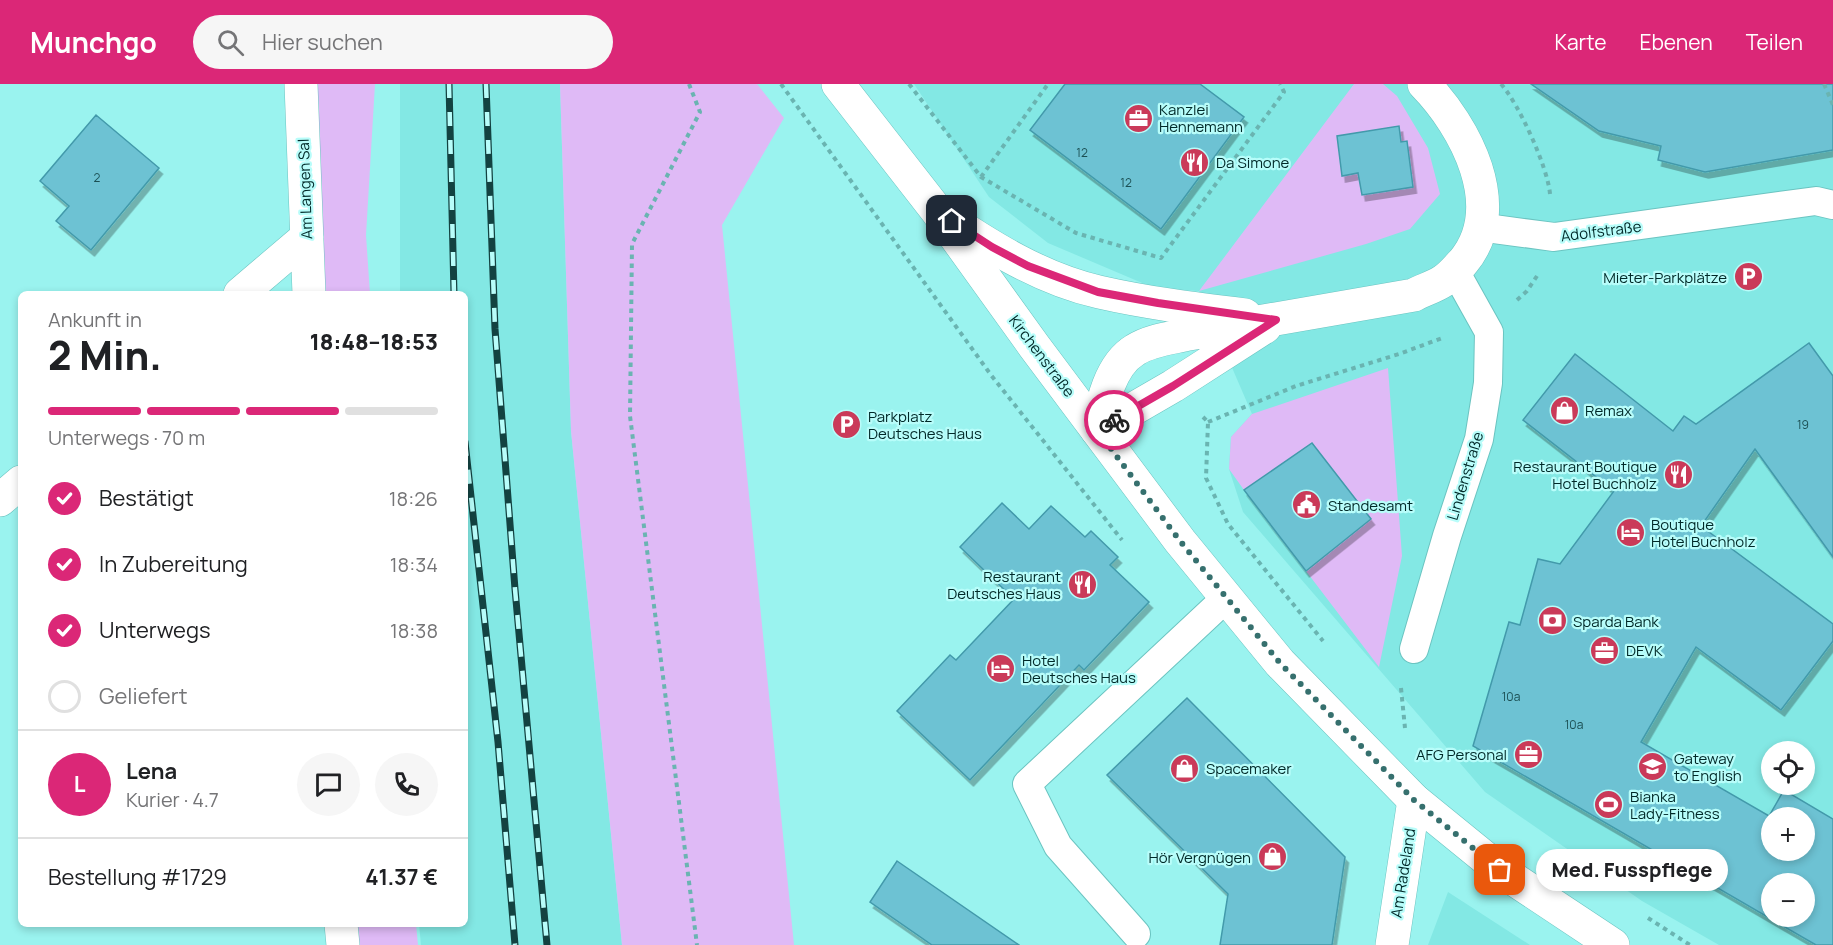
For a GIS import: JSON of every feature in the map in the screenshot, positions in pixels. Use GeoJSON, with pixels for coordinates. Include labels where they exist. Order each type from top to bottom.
{"type":"FeatureCollection","features":[{"type":"Feature","properties":{"kind":"street","name":"Am Langen Sal"},"geometry":{"type":"LineString","coordinates":[[301,84],[309,291]]}},
{"type":"Feature","properties":{"kind":"street","name":"Kirchenstraße"},"geometry":{"type":"LineString","coordinates":[[838,84],[937,212],[1180,541],[1280,663],[1414,800],[1500,870],[1613,945]]}},
{"type":"Feature","properties":{"kind":"street"},"geometry":{"type":"LineString","coordinates":[[1097,430],[1108,385],[1126,356],[1135,349],[1173,338],[1414,295],[1444,281],[1455,271],[1474,245],[1479,227],[1482,200],[1477,168],[1454,122],[1440,101],[1424,84]]}},
{"type":"Feature","properties":{"kind":"street"},"geometry":{"type":"LineString","coordinates":[[937,212],[1003,254],[1054,277],[1098,292],[1276,320]]}},
{"type":"Feature","properties":{"kind":"street"},"geometry":{"type":"LineString","coordinates":[[244,291],[307,237]]}},
{"type":"Feature","properties":{"kind":"street"},"geometry":{"type":"LineString","coordinates":[[1097,430],[1173,386],[1276,320]]}},
{"type":"Feature","properties":{"kind":"street"},"geometry":{"type":"LineString","coordinates":[[0,500],[18,485]]}},
{"type":"Feature","properties":{"kind":"street","name":"Am Radeland"},"geometry":{"type":"LineString","coordinates":[[1392,945],[1414,800]]}},
{"type":"Feature","properties":{"kind":"street"},"geometry":{"type":"LineString","coordinates":[[341,927],[343,945]]}},
{"type":"Feature","properties":{"kind":"lane","name":"Adolfstraße"},"geometry":{"type":"LineString","coordinates":[[1479,227],[1554,237],[1827,199]]}},
{"type":"Feature","properties":{"kind":"lane","name":"Lindenstraße"},"geometry":{"type":"LineString","coordinates":[[1414,649],[1447,536],[1479,439],[1488,383],[1489,332],[1455,271]]}},
{"type":"Feature","properties":{"kind":"lane"},"geometry":{"type":"LineString","coordinates":[[1136,934],[1058,846],[1027,784],[1226,598]]}},
{"type":"Feature","properties":{"kind":"path"},"geometry":{"type":"LineString","coordinates":[[689,84],[700,112],[632,244],[630,416],[697,945]]}},
{"type":"Feature","properties":{"kind":"path"},"geometry":{"type":"LineString","coordinates":[[781,84],[991,375]]}},
{"type":"Feature","properties":{"kind":"path"},"geometry":{"type":"LineString","coordinates":[[909,84],[981,177],[1076,233],[1161,258],[1284,92],[1280,84]]}},
{"type":"Feature","properties":{"kind":"path"},"geometry":{"type":"LineString","coordinates":[[981,177],[1048,84]]}},
{"type":"Feature","properties":{"kind":"path"},"geometry":{"type":"LineString","coordinates":[[1824,84],[1833,105]]}},
{"type":"Feature","properties":{"kind":"path"},"geometry":{"type":"LineString","coordinates":[[1208,422],[1296,386],[1399,354],[1484,322]]}},
{"type":"Feature","properties":{"kind":"path"},"geometry":{"type":"LineString","coordinates":[[1173,386],[1208,422],[1206,478],[1228,524],[1325,644]]}},
{"type":"Feature","properties":{"kind":"path"},"geometry":{"type":"LineString","coordinates":[[1640,913],[1690,945]]}},
{"type":"Feature","properties":{"kind":"shaded area"},"geometry":{"type":"Polygon","coordinates":[[[301,84],[375,84],[366,235],[370,291],[309,291],[301,84]]]}},
{"type":"Feature","properties":{"kind":"shaded area"},"geometry":{"type":"Polygon","coordinates":[[[400,84],[560,84],[571,431],[622,945],[421,945],[419,927],[468,927],[468,291],[400,291],[400,84]]]}},
{"type":"Feature","properties":{"kind":"shaded area"},"geometry":{"type":"Polygon","coordinates":[[[560,84],[757,84],[784,118],[722,225],[794,945],[622,945],[571,431],[560,84]]]}},
{"type":"Feature","properties":{"kind":"shaded area"},"geometry":{"type":"Polygon","coordinates":[[[914,84],[1833,84],[1833,945],[1719,945],[1642,901],[1485,792],[1243,512],[1229,469],[1231,437],[1252,414],[1199,291],[1154,288],[1048,243],[989,197],[914,84]]]}},
{"type":"Feature","properties":{"kind":"shaded area"},"geometry":{"type":"Polygon","coordinates":[[[1354,84],[1383,84],[1397,96],[1428,148],[1440,194],[1410,229],[1366,244],[1199,291],[1354,84]]]}},
{"type":"Feature","properties":{"kind":"shaded area"},"geometry":{"type":"Polygon","coordinates":[[[1388,368],[1402,556],[1379,667],[1306,571],[1370,519],[1312,443],[1244,490],[1229,469],[1231,437],[1252,414],[1388,368]]]}},
{"type":"Feature","properties":{"kind":"shaded area"},"geometry":{"type":"Polygon","coordinates":[[[1448,892],[1530,945],[1428,945],[1448,892]]]}},
{"type":"Feature","properties":{"kind":"shaded area"},"geometry":{"type":"Polygon","coordinates":[[[341,927],[416,927],[418,945],[343,945],[341,927]]]}},
{"type":"Feature","properties":{"kind":"building"},"geometry":{"type":"Polygon","coordinates":[[[1065,84],[1200,84],[1244,117],[1161,229],[1030,130],[1065,84]]]}},
{"type":"Feature","properties":{"kind":"building"},"geometry":{"type":"Polygon","coordinates":[[[1531,84],[1833,84],[1833,150],[1705,172],[1658,160],[1661,146],[1599,131],[1531,84]]]}},
{"type":"Feature","properties":{"kind":"building"},"geometry":{"type":"Polygon","coordinates":[[[96,115],[159,168],[91,250],[56,221],[69,206],[40,181],[96,115]]]}},
{"type":"Feature","properties":{"kind":"building"},"geometry":{"type":"Polygon","coordinates":[[[1399,126],[1401,142],[1407,141],[1413,187],[1362,195],[1358,173],[1342,176],[1337,136],[1399,126]]]}},
{"type":"Feature","properties":{"kind":"building"},"geometry":{"type":"Polygon","coordinates":[[[1809,343],[1833,376],[1833,557],[1755,449],[1701,526],[1833,624],[1833,641],[1781,710],[1696,647],[1641,742],[1761,811],[1761,861],[1815,861],[1815,808],[1833,819],[1833,945],[1816,945],[1785,927],[1815,927],[1815,873],[1761,873],[1761,913],[1473,746],[1509,622],[1520,625],[1538,559],[1560,564],[1614,491],[1523,420],[1575,354],[1673,431],[1684,416],[1696,424],[1809,343]]]}},
{"type":"Feature","properties":{"kind":"building","name":"Standesamt"},"geometry":{"type":"Polygon","coordinates":[[[1312,443],[1371,519],[1306,571],[1244,490],[1312,443]]]}},
{"type":"Feature","properties":{"kind":"building"},"geometry":{"type":"Polygon","coordinates":[[[1002,503],[1029,529],[1051,506],[1085,537],[1091,531],[1118,557],[1110,565],[1149,602],[1084,670],[1079,665],[970,780],[897,711],[950,655],[956,660],[1014,599],[960,547],[1002,503]]]}},
{"type":"Feature","properties":{"kind":"building"},"geometry":{"type":"Polygon","coordinates":[[[1187,698],[1345,857],[1332,945],[1220,945],[1228,894],[1107,775],[1187,698]]]}},
{"type":"Feature","properties":{"kind":"building"},"geometry":{"type":"Polygon","coordinates":[[[1781,795],[1792,795],[1813,807],[1774,807],[1781,795]]]}},
{"type":"Feature","properties":{"kind":"building"},"geometry":{"type":"Polygon","coordinates":[[[897,861],[1019,945],[932,945],[870,902],[897,861]]]}},
{"type":"Feature","properties":{"kind":"railway"},"geometry":{"type":"LineString","coordinates":[[449,84],[454,291]]}},
{"type":"Feature","properties":{"kind":"railway"},"geometry":{"type":"LineString","coordinates":[[486,84],[495,329],[515,589],[547,945]]}},
{"type":"Feature","properties":{"kind":"railway"},"geometry":{"type":"LineString","coordinates":[[468,469],[498,742],[515,945]]}},
{"type":"Feature","properties":{"kind":"way so far"},"geometry":{"type":"LineString","coordinates":[[1114,420],[1097,430],[1180,541],[1280,663],[1414,800],[1500,870]]}},
{"type":"Feature","properties":{"kind":"place","name":"Kanzlei Hennemann"},"geometry":{"type":"Point","coordinates":[1138,118]}},
{"type":"Feature","properties":{"kind":"place","name":"Da Simone"},"geometry":{"type":"Point","coordinates":[1195,162]}},
{"type":"Feature","properties":{"kind":"place","name":"Mieter-Parkplätze"},"geometry":{"type":"Point","coordinates":[1748,277]}},
{"type":"Feature","properties":{"kind":"place","name":"Remax"},"geometry":{"type":"Point","coordinates":[1564,410]}},
{"type":"Feature","properties":{"kind":"place","name":"Parkplatz Deutsches Haus"},"geometry":{"type":"Point","coordinates":[847,425]}},
{"type":"Feature","properties":{"kind":"place","name":"Restaurant Boutique Hotel Buchholz"},"geometry":{"type":"Point","coordinates":[1678,475]}},
{"type":"Feature","properties":{"kind":"place","name":"Standesamt"},"geometry":{"type":"Point","coordinates":[1307,505]}},
{"type":"Feature","properties":{"kind":"place","name":"Boutique Hotel Buchholz"},"geometry":{"type":"Point","coordinates":[1630,533]}},
{"type":"Feature","properties":{"kind":"place","name":"Restaurant Deutsches Haus"},"geometry":{"type":"Point","coordinates":[1082,585]}},
{"type":"Feature","properties":{"kind":"place","name":"Sparda Bank"},"geometry":{"type":"Point","coordinates":[1552,621]}},
{"type":"Feature","properties":{"kind":"place","name":"DEVK"},"geometry":{"type":"Point","coordinates":[1605,650]}},
{"type":"Feature","properties":{"kind":"place","name":"Hotel Deutsches Haus"},"geometry":{"type":"Point","coordinates":[1001,669]}},
{"type":"Feature","properties":{"kind":"place","name":"AFG Personal"},"geometry":{"type":"Point","coordinates":[1528,754]}},
{"type":"Feature","properties":{"kind":"place","name":"Gateway to English"},"geometry":{"type":"Point","coordinates":[1653,767]}},
{"type":"Feature","properties":{"kind":"place","name":"Spacemaker"},"geometry":{"type":"Point","coordinates":[1185,768]}},
{"type":"Feature","properties":{"kind":"place","name":"Bianka Lady-Fitness"},"geometry":{"type":"Point","coordinates":[1609,805]}},
{"type":"Feature","properties":{"kind":"place","name":"Hör Vergnügen"},"geometry":{"type":"Point","coordinates":[1272,857]}},
{"type":"Feature","properties":{"kind":"place","name":"Med. Fusspflege"},"geometry":{"type":"Point","coordinates":[1500,870]}},
{"type":"Feature","properties":{"kind":"route"},"geometry":{"type":"LineString","coordinates":[[952,221],[1003,254],[1054,277],[1098,292],[1276,320],[1173,386],[1114,420]]}}]}
